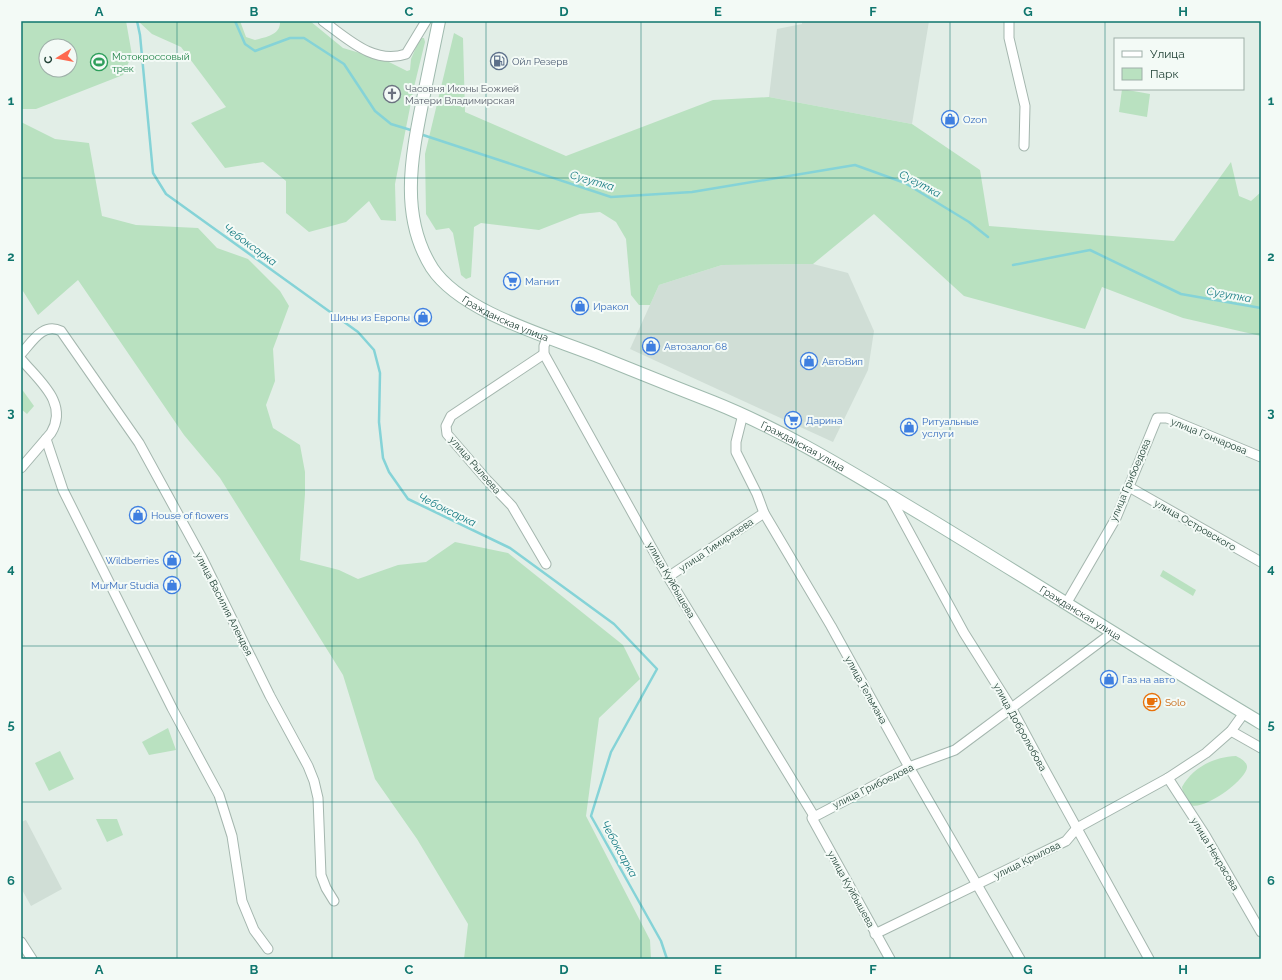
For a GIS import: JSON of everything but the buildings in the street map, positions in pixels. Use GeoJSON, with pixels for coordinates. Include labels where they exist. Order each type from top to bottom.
{"type":"FeatureCollection","features":[{"type":"Feature","properties":{"kind":"main road","name":"Гражданская улица"},"geometry":{"type":"LineString","coordinates":[[439,21],[412,151],[410,181],[412,216],[423,251],[438,276],[455,293],[547,338],[743,414],[796,442],[889,495],[1006,565],[1112,633],[1244,713],[1259,718]]}},
{"type":"Feature","properties":{"kind":"street"},"geometry":{"type":"LineString","coordinates":[[324,21],[362,49],[376,55],[389,57],[406,54],[426,21]]}},
{"type":"Feature","properties":{"kind":"street"},"geometry":{"type":"LineString","coordinates":[[1009,21],[1009,38],[1025,106],[1024,146]]}},
{"type":"Feature","properties":{"kind":"street","name":"улица Василия Алендея"},"geometry":{"type":"LineString","coordinates":[[21,354],[43,330],[53,328],[58,329],[65,334],[139,443],[202,558],[270,696],[308,766],[314,781],[318,798],[321,875],[326,888],[334,901]]}},
{"type":"Feature","properties":{"kind":"street"},"geometry":{"type":"LineString","coordinates":[[544,354],[544,346],[547,338]]}},
{"type":"Feature","properties":{"kind":"street","name":"улица Рылеева"},"geometry":{"type":"LineString","coordinates":[[544,354],[451,416],[446,426],[447,434],[486,480],[512,506],[546,564]]}},
{"type":"Feature","properties":{"kind":"street","name":"улица Куйбышева"},"geometry":{"type":"LineString","coordinates":[[544,354],[668,577],[813,817],[875,934],[890,959]]}},
{"type":"Feature","properties":{"kind":"street"},"geometry":{"type":"LineString","coordinates":[[21,359],[53,399],[58,408],[55,426],[21,468]]}},
{"type":"Feature","properties":{"kind":"street","name":"улица Тельмана"},"geometry":{"type":"LineString","coordinates":[[743,414],[736,442],[736,452],[757,494],[764,513],[831,626],[908,767],[978,884],[1020,959]]}},
{"type":"Feature","properties":{"kind":"street","name":"улица Гончарова"},"geometry":{"type":"LineString","coordinates":[[1157,418],[1167,418],[1261,458]]}},
{"type":"Feature","properties":{"kind":"street","name":"улица Грибоедова"},"geometry":{"type":"LineString","coordinates":[[1066,604],[1116,518],[1157,418]]}},
{"type":"Feature","properties":{"kind":"street"},"geometry":{"type":"LineString","coordinates":[[46,439],[63,490],[172,707],[219,795],[232,836],[242,901],[254,930],[268,949]]}},
{"type":"Feature","properties":{"kind":"street","name":"улица Островского"},"geometry":{"type":"LineString","coordinates":[[1129,487],[1261,562]]}},
{"type":"Feature","properties":{"kind":"street","name":"улица Добролюбова"},"geometry":{"type":"LineString","coordinates":[[889,495],[964,633],[1012,708],[1149,959]]}},
{"type":"Feature","properties":{"kind":"street","name":"улица Тимирязева"},"geometry":{"type":"LineString","coordinates":[[668,577],[764,513]]}},
{"type":"Feature","properties":{"kind":"street","name":"улица Грибоедова"},"geometry":{"type":"LineString","coordinates":[[813,817],[908,767],[955,750],[1112,633]]}},
{"type":"Feature","properties":{"kind":"street","name":"улица Крылова"},"geometry":{"type":"LineString","coordinates":[[875,934],[1066,841],[1077,828],[1168,778],[1206,753],[1232,731],[1244,713]]}},
{"type":"Feature","properties":{"kind":"street"},"geometry":{"type":"LineString","coordinates":[[1232,731],[1261,748]]}},
{"type":"Feature","properties":{"kind":"street","name":"улица Некрасова"},"geometry":{"type":"LineString","coordinates":[[1168,778],[1205,835],[1261,932]]}},
{"type":"Feature","properties":{"kind":"street"},"geometry":{"type":"LineString","coordinates":[[21,942],[32,959]]}},
{"type":"Feature","properties":{"kind":"shaded area"},"geometry":{"type":"Polygon","coordinates":[[[802,21],[929,21],[912,124],[769,97],[777,29],[802,24],[802,21]]]}},
{"type":"Feature","properties":{"kind":"shaded area"},"geometry":{"type":"Polygon","coordinates":[[[813,264],[848,273],[874,331],[868,370],[833,442],[630,349],[659,285],[722,265],[813,264]]]}},
{"type":"Feature","properties":{"kind":"shaded area"},"geometry":{"type":"Polygon","coordinates":[[[26,820],[62,889],[31,906],[21,888],[21,822],[26,820]]]}},
{"type":"Feature","properties":{"kind":"green space","name":"Мотокроссовый трек"},"geometry":{"type":"Polygon","coordinates":[[[21,21],[126,21],[132,55],[123,75],[36,109],[21,109],[21,21]]]}},
{"type":"Feature","properties":{"kind":"green space"},"geometry":{"type":"Polygon","coordinates":[[[138,21],[240,21],[246,37],[255,40],[272,35],[280,26],[280,21],[310,21],[343,48],[387,61],[407,71],[410,70],[411,59],[420,38],[424,38],[425,42],[414,87],[395,184],[396,221],[381,220],[369,201],[346,222],[309,232],[286,213],[286,181],[263,162],[225,168],[191,123],[226,107],[181,47],[152,34],[138,21]]]}},
{"type":"Feature","properties":{"kind":"green space"},"geometry":{"type":"Polygon","coordinates":[[[454,33],[463,38],[465,112],[566,156],[713,100],[769,97],[912,124],[980,170],[989,226],[1174,241],[1231,162],[1239,196],[1251,201],[1261,192],[1261,336],[1183,318],[1102,287],[1085,329],[964,296],[874,214],[813,264],[722,265],[659,285],[650,305],[639,305],[631,295],[626,239],[616,222],[600,212],[580,214],[539,230],[481,223],[474,227],[471,277],[466,279],[461,275],[453,233],[449,228],[436,230],[426,214],[425,154],[454,33]]]}},
{"type":"Feature","properties":{"kind":"green space"},"geometry":{"type":"Polygon","coordinates":[[[1122,90],[1150,94],[1147,117],[1119,112],[1122,90]]]}},
{"type":"Feature","properties":{"kind":"green space"},"geometry":{"type":"Polygon","coordinates":[[[21,122],[55,139],[89,143],[102,216],[136,225],[198,228],[217,248],[248,259],[280,291],[289,306],[273,349],[275,381],[266,405],[273,428],[300,445],[305,472],[305,494],[300,560],[339,570],[358,579],[398,565],[426,562],[455,542],[508,553],[623,645],[640,679],[599,718],[586,816],[650,940],[651,959],[464,959],[468,924],[417,839],[375,779],[343,675],[220,478],[184,435],[78,280],[38,315],[21,288],[21,122]]]}},
{"type":"Feature","properties":{"kind":"green space"},"geometry":{"type":"Polygon","coordinates":[[[21,388],[34,406],[27,414],[21,409],[21,388]]]}},
{"type":"Feature","properties":{"kind":"green space"},"geometry":{"type":"Polygon","coordinates":[[[1163,570],[1196,590],[1193,596],[1160,576],[1163,570]]]}},
{"type":"Feature","properties":{"kind":"green space"},"geometry":{"type":"Polygon","coordinates":[[[168,728],[176,750],[149,755],[142,742],[168,728]]]}},
{"type":"Feature","properties":{"kind":"green space"},"geometry":{"type":"Polygon","coordinates":[[[60,751],[74,779],[49,791],[35,763],[60,751]]]}},
{"type":"Feature","properties":{"kind":"green space"},"geometry":{"type":"Polygon","coordinates":[[[1236,756],[1244,761],[1247,766],[1246,772],[1240,779],[1223,794],[1213,800],[1195,806],[1187,802],[1182,787],[1192,774],[1205,764],[1212,761],[1220,758],[1236,756]]]}},
{"type":"Feature","properties":{"kind":"green space"},"geometry":{"type":"Polygon","coordinates":[[[96,819],[117,819],[123,835],[107,842],[96,819]]]}},
{"type":"Feature","properties":{"kind":"waterway","name":"Чебоксарка"},"geometry":{"type":"LineString","coordinates":[[137,21],[140,35],[153,173],[166,194],[358,332],[374,350],[380,373],[379,422],[383,458],[389,472],[408,499],[510,548],[614,624],[657,669],[611,752],[591,816],[661,941],[667,959]]}},
{"type":"Feature","properties":{"kind":"waterway","name":"Сугутка"},"geometry":{"type":"LineString","coordinates":[[235,21],[245,44],[255,51],[290,38],[304,38],[344,64],[375,111],[391,124],[414,131]]}},
{"type":"Feature","properties":{"kind":"waterway","name":"Сугутка"},"geometry":{"type":"LineString","coordinates":[[420,134],[611,197],[692,192],[855,165],[905,183],[969,222],[988,237]]}},
{"type":"Feature","properties":{"kind":"waterway","name":"Сугутка"},"geometry":{"type":"LineString","coordinates":[[1013,265],[1090,250],[1181,294],[1261,308]]}},
{"type":"Feature","properties":{"kind":"place","name":"Ойл Резерв"},"geometry":{"type":"Point","coordinates":[499,61]}},
{"type":"Feature","properties":{"kind":"place","name":"Мотокроссовый трек"},"geometry":{"type":"Point","coordinates":[99,62]}},
{"type":"Feature","properties":{"kind":"place","name":"Часовня Иконы Божией Матери Владимирская"},"geometry":{"type":"Point","coordinates":[392,94]}},
{"type":"Feature","properties":{"kind":"place","name":"Ozon"},"geometry":{"type":"Point","coordinates":[950,119]}},
{"type":"Feature","properties":{"kind":"place","name":"Магнит"},"geometry":{"type":"Point","coordinates":[512,281]}},
{"type":"Feature","properties":{"kind":"place","name":"Иракол"},"geometry":{"type":"Point","coordinates":[580,306]}},
{"type":"Feature","properties":{"kind":"place","name":"Шины из Европы"},"geometry":{"type":"Point","coordinates":[423,317]}},
{"type":"Feature","properties":{"kind":"place","name":"Автозалог 68"},"geometry":{"type":"Point","coordinates":[651,346]}},
{"type":"Feature","properties":{"kind":"place","name":"АвтоВип"},"geometry":{"type":"Point","coordinates":[809,361]}},
{"type":"Feature","properties":{"kind":"place","name":"Дарина"},"geometry":{"type":"Point","coordinates":[793,420]}},
{"type":"Feature","properties":{"kind":"place","name":"Ритуальные услуги"},"geometry":{"type":"Point","coordinates":[909,427]}},
{"type":"Feature","properties":{"kind":"place","name":"House of flowers"},"geometry":{"type":"Point","coordinates":[138,515]}},
{"type":"Feature","properties":{"kind":"place","name":"Wildberries"},"geometry":{"type":"Point","coordinates":[172,560]}},
{"type":"Feature","properties":{"kind":"place","name":"MurMur Studia"},"geometry":{"type":"Point","coordinates":[172,585]}},
{"type":"Feature","properties":{"kind":"place","name":"Газ на авто"},"geometry":{"type":"Point","coordinates":[1109,679]}},
{"type":"Feature","properties":{"kind":"place","name":"Solo"},"geometry":{"type":"Point","coordinates":[1152,702]}}]}
